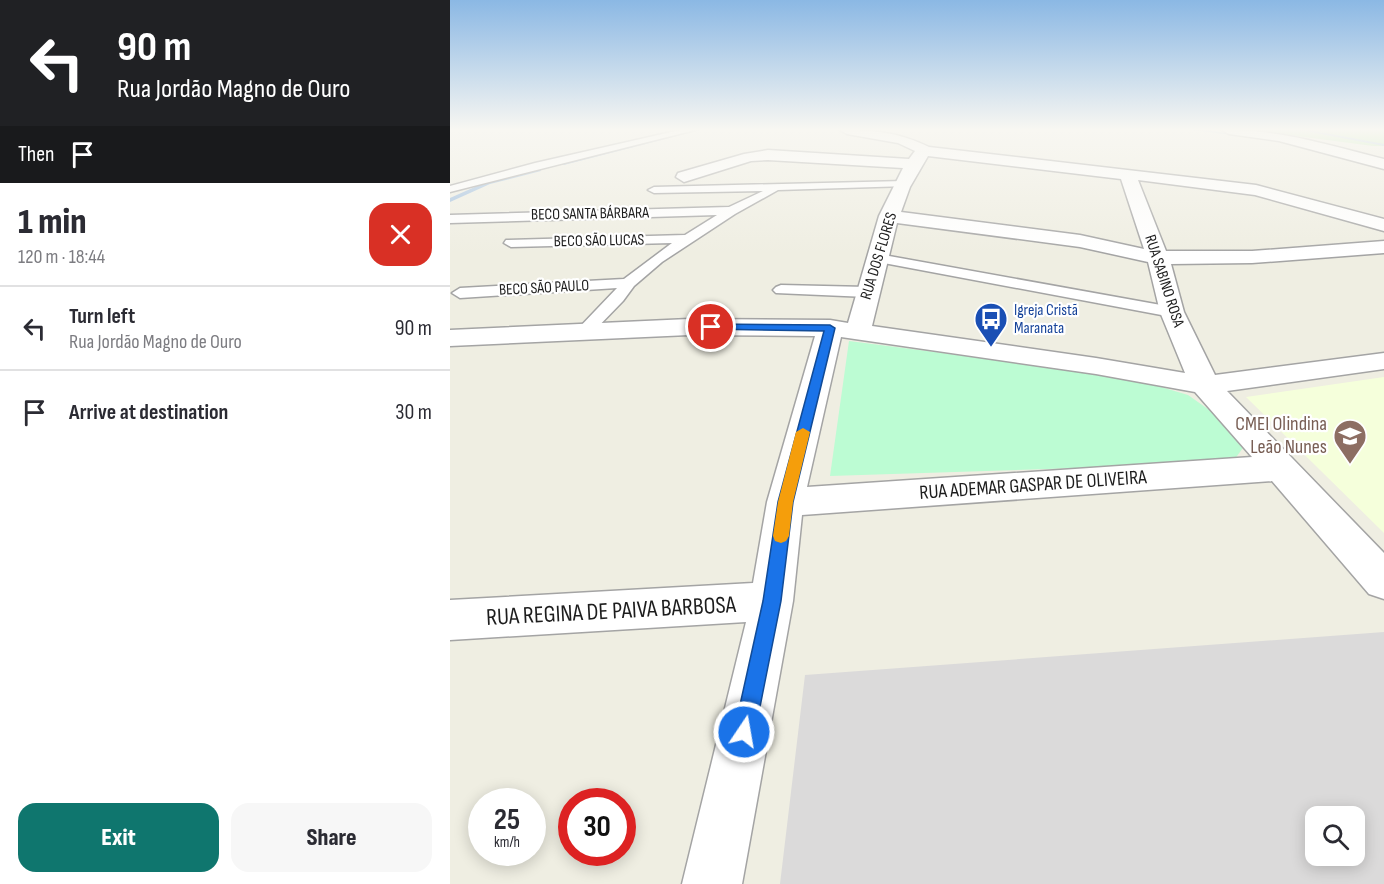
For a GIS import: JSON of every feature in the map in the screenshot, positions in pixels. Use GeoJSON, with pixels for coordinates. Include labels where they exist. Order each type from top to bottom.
{"type":"FeatureCollection","features":[{"type":"Feature","properties":{"kind":"street"},"geometry":{"type":"LineString","coordinates":[[684,177],[703,171]]}},
{"type":"Feature","properties":{"kind":"street","name":"RUA DOS FLORES"},"geometry":{"type":"LineString","coordinates":[[712,884],[772,601],[785,502],[844,330],[867,292],[890,216],[911,171]]}},
{"type":"Feature","properties":{"kind":"street"},"geometry":{"type":"LineString","coordinates":[[1096,171],[1256,190],[1384,225]]}},
{"type":"Feature","properties":{"kind":"street","name":"RUA SABINO ROSA"},"geometry":{"type":"LineString","coordinates":[[1128,174],[1158,258],[1172,312],[1205,385],[1384,581]]}},
{"type":"Feature","properties":{"kind":"street"},"geometry":{"type":"LineString","coordinates":[[890,216],[1080,241],[1158,258],[1252,257],[1384,247]]}},
{"type":"Feature","properties":{"kind":"street"},"geometry":{"type":"LineString","coordinates":[[450,338],[742,326],[844,330],[1084,364],[1205,385],[1384,360]]}},
{"type":"Feature","properties":{"kind":"street","name":"RUA ADEMAR GASPAR DE OLIVEIRA"},"geometry":{"type":"LineString","coordinates":[[785,502],[1280,468]]}},
{"type":"Feature","properties":{"kind":"street","name":"RUA REGINA DE PAIVA BARBOSA"},"geometry":{"type":"LineString","coordinates":[[450,620],[772,601]]}},
{"type":"Feature","properties":{"kind":"lane"},"geometry":{"type":"LineString","coordinates":[[450,189],[522,171]]}},
{"type":"Feature","properties":{"kind":"lane"},"geometry":{"type":"LineString","coordinates":[[654,190],[904,184]]}},
{"type":"Feature","properties":{"kind":"lane"},"geometry":{"type":"LineString","coordinates":[[583,332],[618,298],[628,283],[657,259],[731,211],[782,187]]}},
{"type":"Feature","properties":{"kind":"lane","name":"BECO SANTA BÁRBARA"},"geometry":{"type":"LineString","coordinates":[[450,219],[731,211]]}},
{"type":"Feature","properties":{"kind":"lane","name":"BECO SÃO LUCAS"},"geometry":{"type":"LineString","coordinates":[[511,243],[686,239]]}},
{"type":"Feature","properties":{"kind":"lane"},"geometry":{"type":"LineString","coordinates":[[878,258],[1172,312]]}},
{"type":"Feature","properties":{"kind":"lane","name":"BECO SÃO PAULO"},"geometry":{"type":"LineString","coordinates":[[460,293],[628,283]]}},
{"type":"Feature","properties":{"kind":"lane"},"geometry":{"type":"LineString","coordinates":[[781,290],[867,292]]}},
{"type":"Feature","properties":{"kind":"shaded area"},"geometry":{"type":"Polygon","coordinates":[[[849,341],[1141,381],[1188,395],[1225,421],[1245,445],[1232,463],[830,476],[849,341]]]}},
{"type":"Feature","properties":{"kind":"shaded area","name":"CMEI Olindina Leão Nunes"},"geometry":{"type":"Polygon","coordinates":[[[1384,377],[1384,533],[1246,397],[1384,377]]]}},
{"type":"Feature","properties":{"kind":"shaded area"},"geometry":{"type":"Polygon","coordinates":[[[1384,632],[1384,884],[780,884],[805,675],[1384,632]]]}},
{"type":"Feature","properties":{"kind":"waterway"},"geometry":{"type":"LineString","coordinates":[[450,200],[488,183],[534,171]]}},
{"type":"Feature","properties":{"kind":"slow traffic"},"geometry":{"type":"LineString","coordinates":[[781,536],[785,502],[803,432]]}},
{"type":"Feature","properties":{"kind":"place","name":"Igreja Cristã Maranata"},"geometry":{"type":"Point","coordinates":[991,348]}},
{"type":"Feature","properties":{"kind":"place","name":"CMEI Olindina Leão Nunes"},"geometry":{"type":"Point","coordinates":[1350,465]}},
{"type":"Feature","properties":{"kind":"route"},"geometry":{"type":"LineString","coordinates":[[711,327],[830,328],[785,502],[772,601],[744,732]]}}]}
